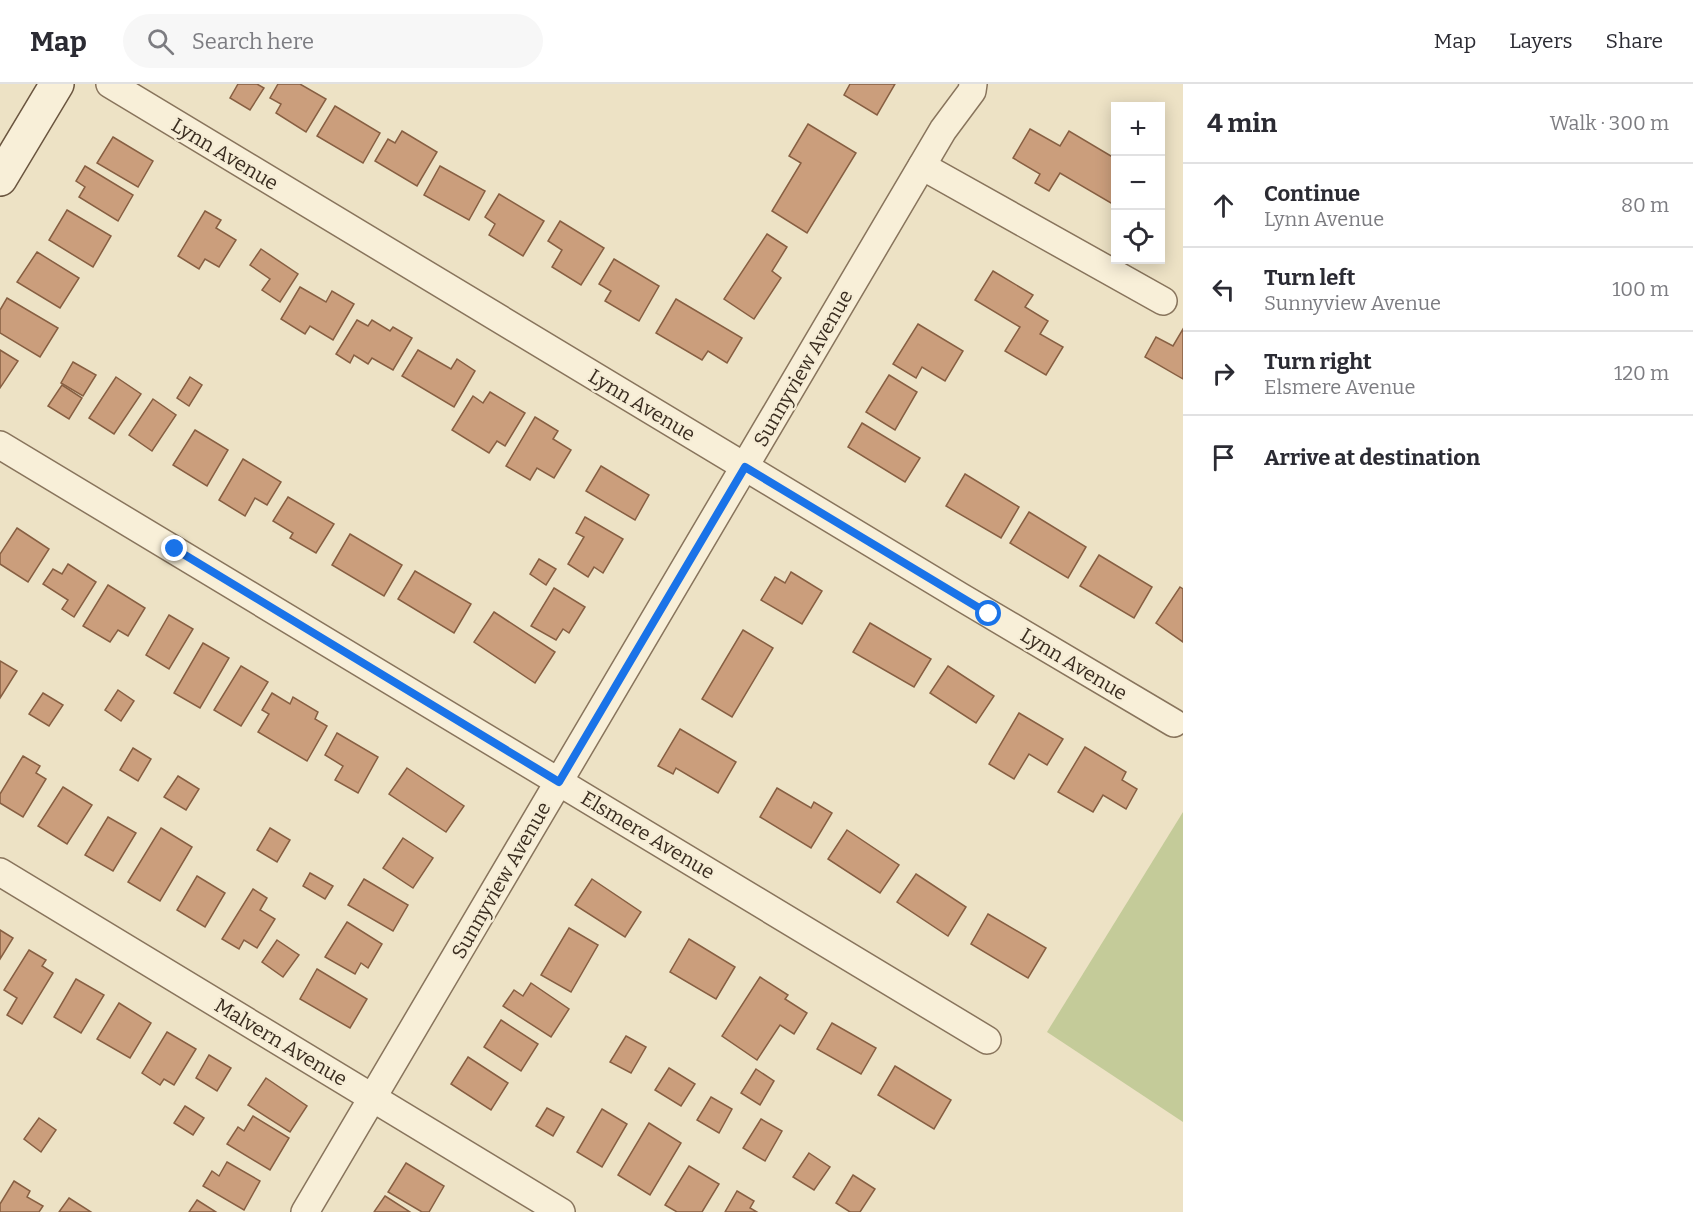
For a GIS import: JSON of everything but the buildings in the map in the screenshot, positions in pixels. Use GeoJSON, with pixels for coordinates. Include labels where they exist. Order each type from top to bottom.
{"type":"FeatureCollection","features":[{"type":"Feature","properties":{"kind":"street"},"geometry":{"type":"LineString","coordinates":[[0,179],[57,84]]}},
{"type":"Feature","properties":{"kind":"street","name":"Lynn Avenue"},"geometry":{"type":"LineString","coordinates":[[110,84],[1174,723]]}},
{"type":"Feature","properties":{"kind":"street","name":"Sunnyview Avenue"},"geometry":{"type":"LineString","coordinates":[[305,1212],[943,130],[972,91],[973,84]]}},
{"type":"Feature","properties":{"kind":"street"},"geometry":{"type":"LineString","coordinates":[[922,166],[1162,301]]}},
{"type":"Feature","properties":{"kind":"street","name":"Elsmere Avenue"},"geometry":{"type":"LineString","coordinates":[[0,444],[987,1040]]}},
{"type":"Feature","properties":{"kind":"street","name":"Malvern Avenue"},"geometry":{"type":"LineString","coordinates":[[0,872],[561,1212]]}},
{"type":"Feature","properties":{"kind":"green space"},"geometry":{"type":"Polygon","coordinates":[[[1183,812],[1183,1122],[1047,1032],[1183,812]]]}},
{"type":"Feature","properties":{"kind":"route"},"geometry":{"type":"LineString","coordinates":[[175,549],[559,782],[745,467],[989,614]]}}]}
